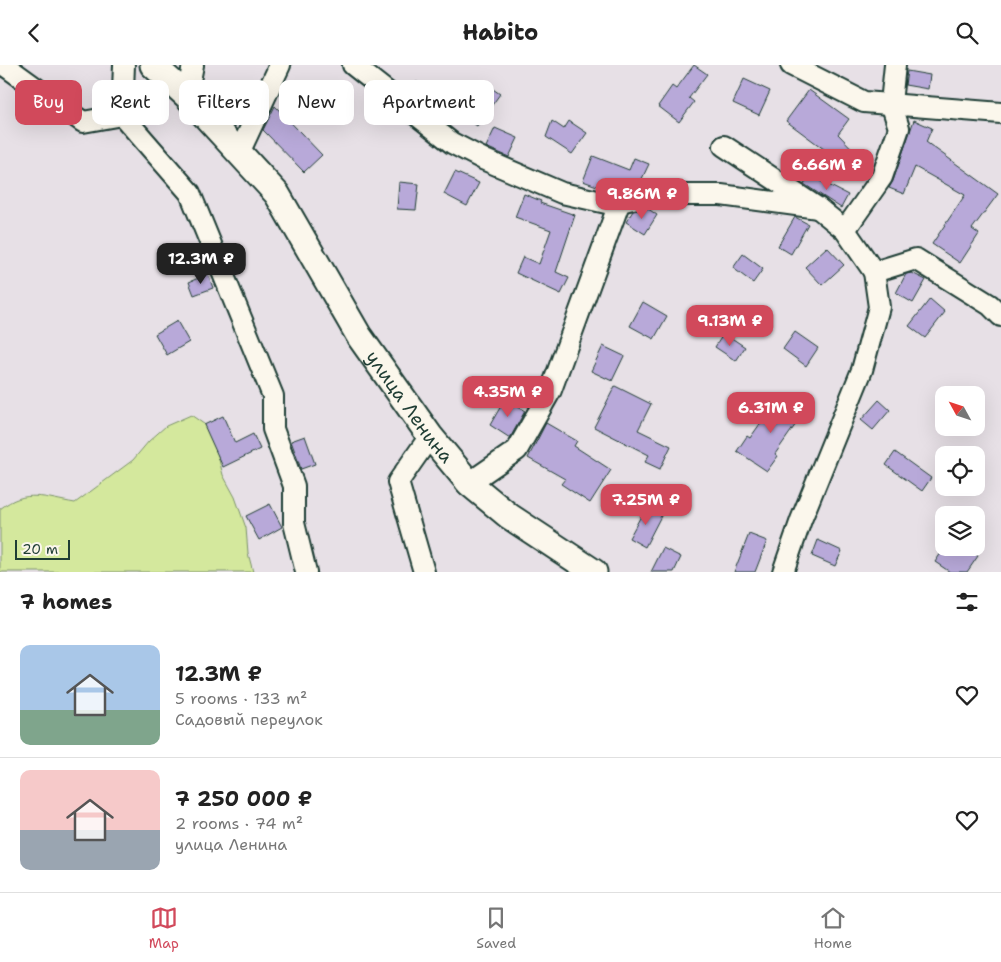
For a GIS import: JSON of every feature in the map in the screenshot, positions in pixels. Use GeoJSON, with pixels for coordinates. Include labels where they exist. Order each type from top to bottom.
{"type":"FeatureCollection","features":[{"type":"Feature","properties":{"kind":"main road","name":"улица Ленина"},"geometry":{"type":"LineString","coordinates":[[153,65],[179,89]]}},
{"type":"Feature","properties":{"kind":"main road","name":"улица Ленина"},"geometry":{"type":"LineString","coordinates":[[213,125],[277,194],[359,336],[430,436],[469,483],[509,516],[594,572]]}},
{"type":"Feature","properties":{"kind":"street"},"geometry":{"type":"LineString","coordinates":[[4,65],[83,122],[92,120]]}},
{"type":"Feature","properties":{"kind":"street"},"geometry":{"type":"LineString","coordinates":[[123,80],[124,65]]}},
{"type":"Feature","properties":{"kind":"street"},"geometry":{"type":"LineString","coordinates":[[190,80],[193,65]]}},
{"type":"Feature","properties":{"kind":"street"},"geometry":{"type":"LineString","coordinates":[[239,153],[280,65]]}},
{"type":"Feature","properties":{"kind":"street"},"geometry":{"type":"LineString","coordinates":[[353,65],[452,143],[476,156],[562,193],[611,204],[650,195],[721,195],[818,207]]}},
{"type":"Feature","properties":{"kind":"street"},"geometry":{"type":"LineString","coordinates":[[791,65],[864,101],[1001,113]]}},
{"type":"Feature","properties":{"kind":"street"},"geometry":{"type":"LineString","coordinates":[[845,229],[882,177],[899,128],[891,103],[895,65]]}},
{"type":"Feature","properties":{"kind":"street"},"geometry":{"type":"LineString","coordinates":[[131,125],[190,193],[273,396],[273,429],[294,486],[294,523],[306,572]]}},
{"type":"Feature","properties":{"kind":"street"},"geometry":{"type":"LineString","coordinates":[[724,146],[818,207],[845,229],[874,272],[879,307],[862,369],[801,520],[783,572]]}},
{"type":"Feature","properties":{"kind":"street"},"geometry":{"type":"LineString","coordinates":[[469,483],[517,450],[551,390],[620,201]]}},
{"type":"Feature","properties":{"kind":"street"},"geometry":{"type":"LineString","coordinates":[[874,272],[916,259],[990,305],[1001,315]]}},
{"type":"Feature","properties":{"kind":"street"},"geometry":{"type":"LineString","coordinates":[[424,572],[398,482],[430,436]]}},
{"type":"Feature","properties":{"kind":"green space"},"geometry":{"type":"Polygon","coordinates":[[[191,415],[211,429],[223,475],[235,497],[246,528],[248,553],[253,572],[0,572],[0,509],[18,498],[36,496],[75,503],[133,460],[149,441],[166,426],[191,415]]]}},
{"type":"Feature","properties":{"kind":"building"},"geometry":{"type":"Polygon","coordinates":[[[694,65],[707,74],[689,98],[694,102],[679,122],[658,106],[672,86],[676,89],[694,65]]]}},
{"type":"Feature","properties":{"kind":"building"},"geometry":{"type":"Polygon","coordinates":[[[907,71],[930,75],[928,89],[905,85],[907,71]]]}},
{"type":"Feature","properties":{"kind":"building"},"geometry":{"type":"Polygon","coordinates":[[[744,79],[770,91],[759,115],[733,103],[744,79]]]}},
{"type":"Feature","properties":{"kind":"building"},"geometry":{"type":"Polygon","coordinates":[[[494,90],[500,94],[494,102],[494,90]]]}},
{"type":"Feature","properties":{"kind":"building"},"geometry":{"type":"Polygon","coordinates":[[[809,90],[849,119],[838,134],[868,165],[856,178],[836,158],[786,121],[809,90]]]}},
{"type":"Feature","properties":{"kind":"building"},"geometry":{"type":"Polygon","coordinates":[[[275,106],[279,110],[279,125],[293,125],[322,155],[304,172],[263,130],[266,125],[269,125],[269,118],[275,106]]]}},
{"type":"Feature","properties":{"kind":"building"},"geometry":{"type":"Polygon","coordinates":[[[914,120],[932,128],[926,142],[998,194],[972,229],[979,234],[960,263],[932,244],[965,195],[915,167],[904,194],[889,188],[914,120]]]}},
{"type":"Feature","properties":{"kind":"building"},"geometry":{"type":"Polygon","coordinates":[[[552,121],[564,129],[569,121],[587,133],[572,154],[546,137],[552,121]]]}},
{"type":"Feature","properties":{"kind":"building"},"geometry":{"type":"Polygon","coordinates":[[[495,128],[518,138],[509,157],[486,147],[495,128]]]}},
{"type":"Feature","properties":{"kind":"building"},"geometry":{"type":"Polygon","coordinates":[[[593,156],[629,170],[634,158],[649,164],[639,185],[625,189],[611,182],[608,190],[583,181],[593,156]]]}},
{"type":"Feature","properties":{"kind":"building"},"geometry":{"type":"Polygon","coordinates":[[[455,172],[479,183],[467,206],[444,194],[455,172]]]}},
{"type":"Feature","properties":{"kind":"building"},"geometry":{"type":"Polygon","coordinates":[[[809,175],[848,195],[841,208],[804,184],[809,175]]]}},
{"type":"Feature","properties":{"kind":"building"},"geometry":{"type":"Polygon","coordinates":[[[399,182],[419,184],[416,210],[397,209],[399,182]]]}},
{"type":"Feature","properties":{"kind":"building"},"geometry":{"type":"Polygon","coordinates":[[[524,194],[541,201],[540,203],[575,215],[556,272],[569,278],[561,294],[516,273],[523,257],[539,264],[551,230],[515,217],[524,194]]]}},
{"type":"Feature","properties":{"kind":"building"},"geometry":{"type":"Polygon","coordinates":[[[647,208],[657,215],[645,234],[626,222],[633,211],[647,208]]]}},
{"type":"Feature","properties":{"kind":"building"},"geometry":{"type":"Polygon","coordinates":[[[795,217],[808,224],[791,254],[778,246],[795,217]]]}},
{"type":"Feature","properties":{"kind":"building"},"geometry":{"type":"Polygon","coordinates":[[[827,247],[844,265],[822,285],[805,267],[827,247]]]}},
{"type":"Feature","properties":{"kind":"building"},"geometry":{"type":"Polygon","coordinates":[[[743,254],[763,269],[753,283],[733,268],[743,254]]]}},
{"type":"Feature","properties":{"kind":"building"},"geometry":{"type":"Polygon","coordinates":[[[912,273],[926,280],[913,303],[896,293],[906,274],[912,273]]]}},
{"type":"Feature","properties":{"kind":"building"},"geometry":{"type":"Polygon","coordinates":[[[208,274],[213,288],[194,295],[189,282],[208,274]]]}},
{"type":"Feature","properties":{"kind":"building"},"geometry":{"type":"Polygon","coordinates":[[[930,299],[945,312],[925,338],[909,326],[930,299]]]}},
{"type":"Feature","properties":{"kind":"building"},"geometry":{"type":"Polygon","coordinates":[[[643,302],[667,316],[654,339],[630,326],[643,302]]]}},
{"type":"Feature","properties":{"kind":"building"},"geometry":{"type":"Polygon","coordinates":[[[177,321],[189,342],[167,355],[155,334],[177,321]]]}},
{"type":"Feature","properties":{"kind":"building"},"geometry":{"type":"Polygon","coordinates":[[[795,332],[818,348],[806,366],[783,349],[795,332]]]}},
{"type":"Feature","properties":{"kind":"building"},"geometry":{"type":"Polygon","coordinates":[[[724,333],[745,347],[736,361],[715,347],[724,333]]]}},
{"type":"Feature","properties":{"kind":"building"},"geometry":{"type":"Polygon","coordinates":[[[603,346],[624,356],[612,381],[591,371],[603,346]]]}},
{"type":"Feature","properties":{"kind":"building"},"geometry":{"type":"Polygon","coordinates":[[[615,386],[651,404],[638,430],[671,446],[660,469],[645,462],[649,455],[594,427],[615,386]]]}},
{"type":"Feature","properties":{"kind":"building"},"geometry":{"type":"Polygon","coordinates":[[[779,397],[803,414],[775,454],[778,456],[767,471],[737,451],[747,436],[750,438],[779,397]]]}},
{"type":"Feature","properties":{"kind":"building"},"geometry":{"type":"Polygon","coordinates":[[[505,399],[525,411],[510,438],[490,425],[505,399]]]}},
{"type":"Feature","properties":{"kind":"building"},"geometry":{"type":"Polygon","coordinates":[[[879,400],[890,410],[873,430],[861,420],[879,400]]]}},
{"type":"Feature","properties":{"kind":"building"},"geometry":{"type":"Polygon","coordinates":[[[223,416],[235,443],[253,434],[260,449],[223,467],[204,425],[223,416]]]}},
{"type":"Feature","properties":{"kind":"building"},"geometry":{"type":"Polygon","coordinates":[[[546,423],[577,441],[574,446],[611,470],[590,503],[561,484],[565,479],[528,458],[546,423]]]}},
{"type":"Feature","properties":{"kind":"building"},"geometry":{"type":"Polygon","coordinates":[[[305,436],[315,464],[301,469],[291,441],[305,436]]]}},
{"type":"Feature","properties":{"kind":"building"},"geometry":{"type":"Polygon","coordinates":[[[895,452],[931,478],[922,491],[886,465],[895,452]]]}},
{"type":"Feature","properties":{"kind":"building"},"geometry":{"type":"Polygon","coordinates":[[[270,504],[282,527],[259,540],[246,516],[270,504]]]}},
{"type":"Feature","properties":{"kind":"building"},"geometry":{"type":"Polygon","coordinates":[[[647,505],[662,514],[645,547],[629,538],[647,505]]]}},
{"type":"Feature","properties":{"kind":"building"},"geometry":{"type":"Polygon","coordinates":[[[749,534],[767,541],[755,572],[734,572],[749,534]]]}},
{"type":"Feature","properties":{"kind":"building"},"geometry":{"type":"Polygon","coordinates":[[[818,540],[842,551],[835,566],[812,556],[818,540]]]}},
{"type":"Feature","properties":{"kind":"building"},"geometry":{"type":"Polygon","coordinates":[[[663,548],[681,557],[674,572],[651,572],[663,548]]]}},
{"type":"Feature","properties":{"kind":"building"},"geometry":{"type":"Polygon","coordinates":[[[939,556],[978,556],[967,572],[950,572],[935,562],[939,556]]]}}]}
